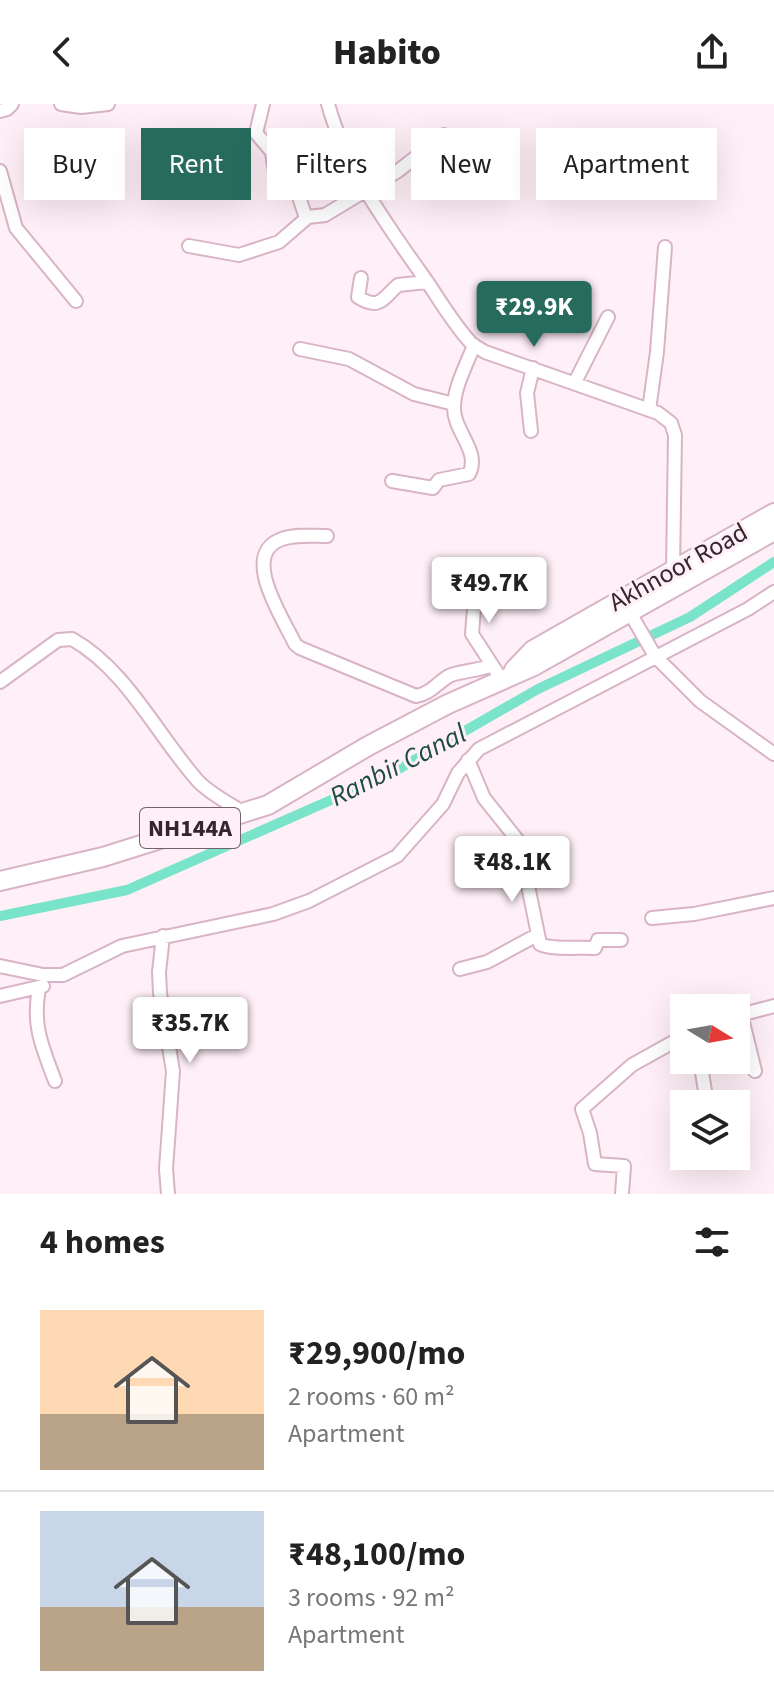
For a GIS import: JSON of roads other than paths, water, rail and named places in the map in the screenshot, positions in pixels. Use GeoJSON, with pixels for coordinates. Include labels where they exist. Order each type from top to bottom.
{"type":"FeatureCollection","features":[{"type":"Feature","properties":{"kind":"highway","name":"Akhnoor Road"},"geometry":{"type":"LineString","coordinates":[[501,674],[533,650],[774,513]]}},
{"type":"Feature","properties":{"kind":"highway","name":"Akhnoor Road"},"geometry":{"type":"LineString","coordinates":[[0,881],[72,865],[244,813],[283,797],[368,746],[501,674],[629,611],[774,531]]}},
{"type":"Feature","properties":{"kind":"street"},"geometry":{"type":"LineString","coordinates":[[0,111],[12,104]]}},
{"type":"Feature","properties":{"kind":"street"},"geometry":{"type":"LineString","coordinates":[[61,104],[81,107],[108,104]]}},
{"type":"Feature","properties":{"kind":"street"},"geometry":{"type":"LineString","coordinates":[[263,104],[256,133],[272,152],[274,166],[297,191],[306,218]]}},
{"type":"Feature","properties":{"kind":"street"},"geometry":{"type":"LineString","coordinates":[[328,104],[335,128]]}},
{"type":"Feature","properties":{"kind":"street"},"geometry":{"type":"LineString","coordinates":[[0,171],[16,228],[76,301]]}},
{"type":"Feature","properties":{"kind":"street"},"geometry":{"type":"LineString","coordinates":[[189,246],[244,255],[283,241],[306,218],[325,215],[348,200]]}},
{"type":"Feature","properties":{"kind":"street"},"geometry":{"type":"LineString","coordinates":[[372,200],[474,345],[485,352],[575,382],[668,419],[675,435],[673,570]]}},
{"type":"Feature","properties":{"kind":"street"},"geometry":{"type":"LineString","coordinates":[[649,410],[665,247]]}},
{"type":"Feature","properties":{"kind":"street"},"geometry":{"type":"LineString","coordinates":[[361,278],[358,297],[375,303],[384,301],[398,285],[427,282]]}},
{"type":"Feature","properties":{"kind":"street"},"geometry":{"type":"LineString","coordinates":[[575,382],[608,317]]}},
{"type":"Feature","properties":{"kind":"street"},"geometry":{"type":"LineString","coordinates":[[392,481],[433,488],[439,480],[469,474],[473,462],[471,452],[457,422],[454,404],[474,345]]}},
{"type":"Feature","properties":{"kind":"street"},"geometry":{"type":"LineString","coordinates":[[300,349],[349,359],[414,394],[454,404]]}},
{"type":"Feature","properties":{"kind":"street"},"geometry":{"type":"LineString","coordinates":[[531,431],[527,393],[533,368]]}},
{"type":"Feature","properties":{"kind":"street"},"geometry":{"type":"LineString","coordinates":[[327,536],[283,539],[270,547],[262,561],[263,575],[295,644],[300,648],[416,696],[431,690],[449,676],[480,671],[501,674]]}},
{"type":"Feature","properties":{"kind":"street"},"geometry":{"type":"LineString","coordinates":[[477,571],[472,634],[501,674]]}},
{"type":"Feature","properties":{"kind":"street"},"geometry":{"type":"LineString","coordinates":[[0,996],[39,988],[122,946],[273,914],[309,901],[397,856],[443,804],[468,760],[479,749],[748,609],[774,592]]}},
{"type":"Feature","properties":{"kind":"street"},"geometry":{"type":"LineString","coordinates":[[629,611],[655,656],[700,701],[774,754]]}},
{"type":"Feature","properties":{"kind":"street"},"geometry":{"type":"LineString","coordinates":[[0,682],[58,640],[72,639],[95,654],[121,682],[199,781],[244,813]]}},
{"type":"Feature","properties":{"kind":"street"},"geometry":{"type":"LineString","coordinates":[[468,760],[484,798],[519,842],[540,944],[547,947],[595,948],[598,940],[621,940]]}},
{"type":"Feature","properties":{"kind":"street"},"geometry":{"type":"LineString","coordinates":[[652,918],[694,914],[774,898]]}},
{"type":"Feature","properties":{"kind":"street"},"geometry":{"type":"LineString","coordinates":[[460,969],[487,962],[537,935]]}},
{"type":"Feature","properties":{"kind":"street"},"geometry":{"type":"LineString","coordinates":[[163,936],[160,993],[173,1071],[166,1169],[168,1194]]}},
{"type":"Feature","properties":{"kind":"street"},"geometry":{"type":"LineString","coordinates":[[0,966],[43,975],[63,975]]}},
{"type":"Feature","properties":{"kind":"street"},"geometry":{"type":"LineString","coordinates":[[39,988],[35,1011],[37,1032],[55,1081]]}},
{"type":"Feature","properties":{"kind":"street"},"geometry":{"type":"LineString","coordinates":[[750,1012],[774,1006]]}},
{"type":"Feature","properties":{"kind":"street"},"geometry":{"type":"LineString","coordinates":[[622,1194],[624,1166],[595,1164],[582,1109],[632,1065],[670,1043]]}},
{"type":"Feature","properties":{"kind":"street"},"geometry":{"type":"LineString","coordinates":[[750,1054],[755,1071]]}},
{"type":"Feature","properties":{"kind":"waterway","name":"Ranbir Canal"},"geometry":{"type":"LineString","coordinates":[[0,916],[127,890],[390,774],[538,689],[690,617],[774,562]]}}]}
